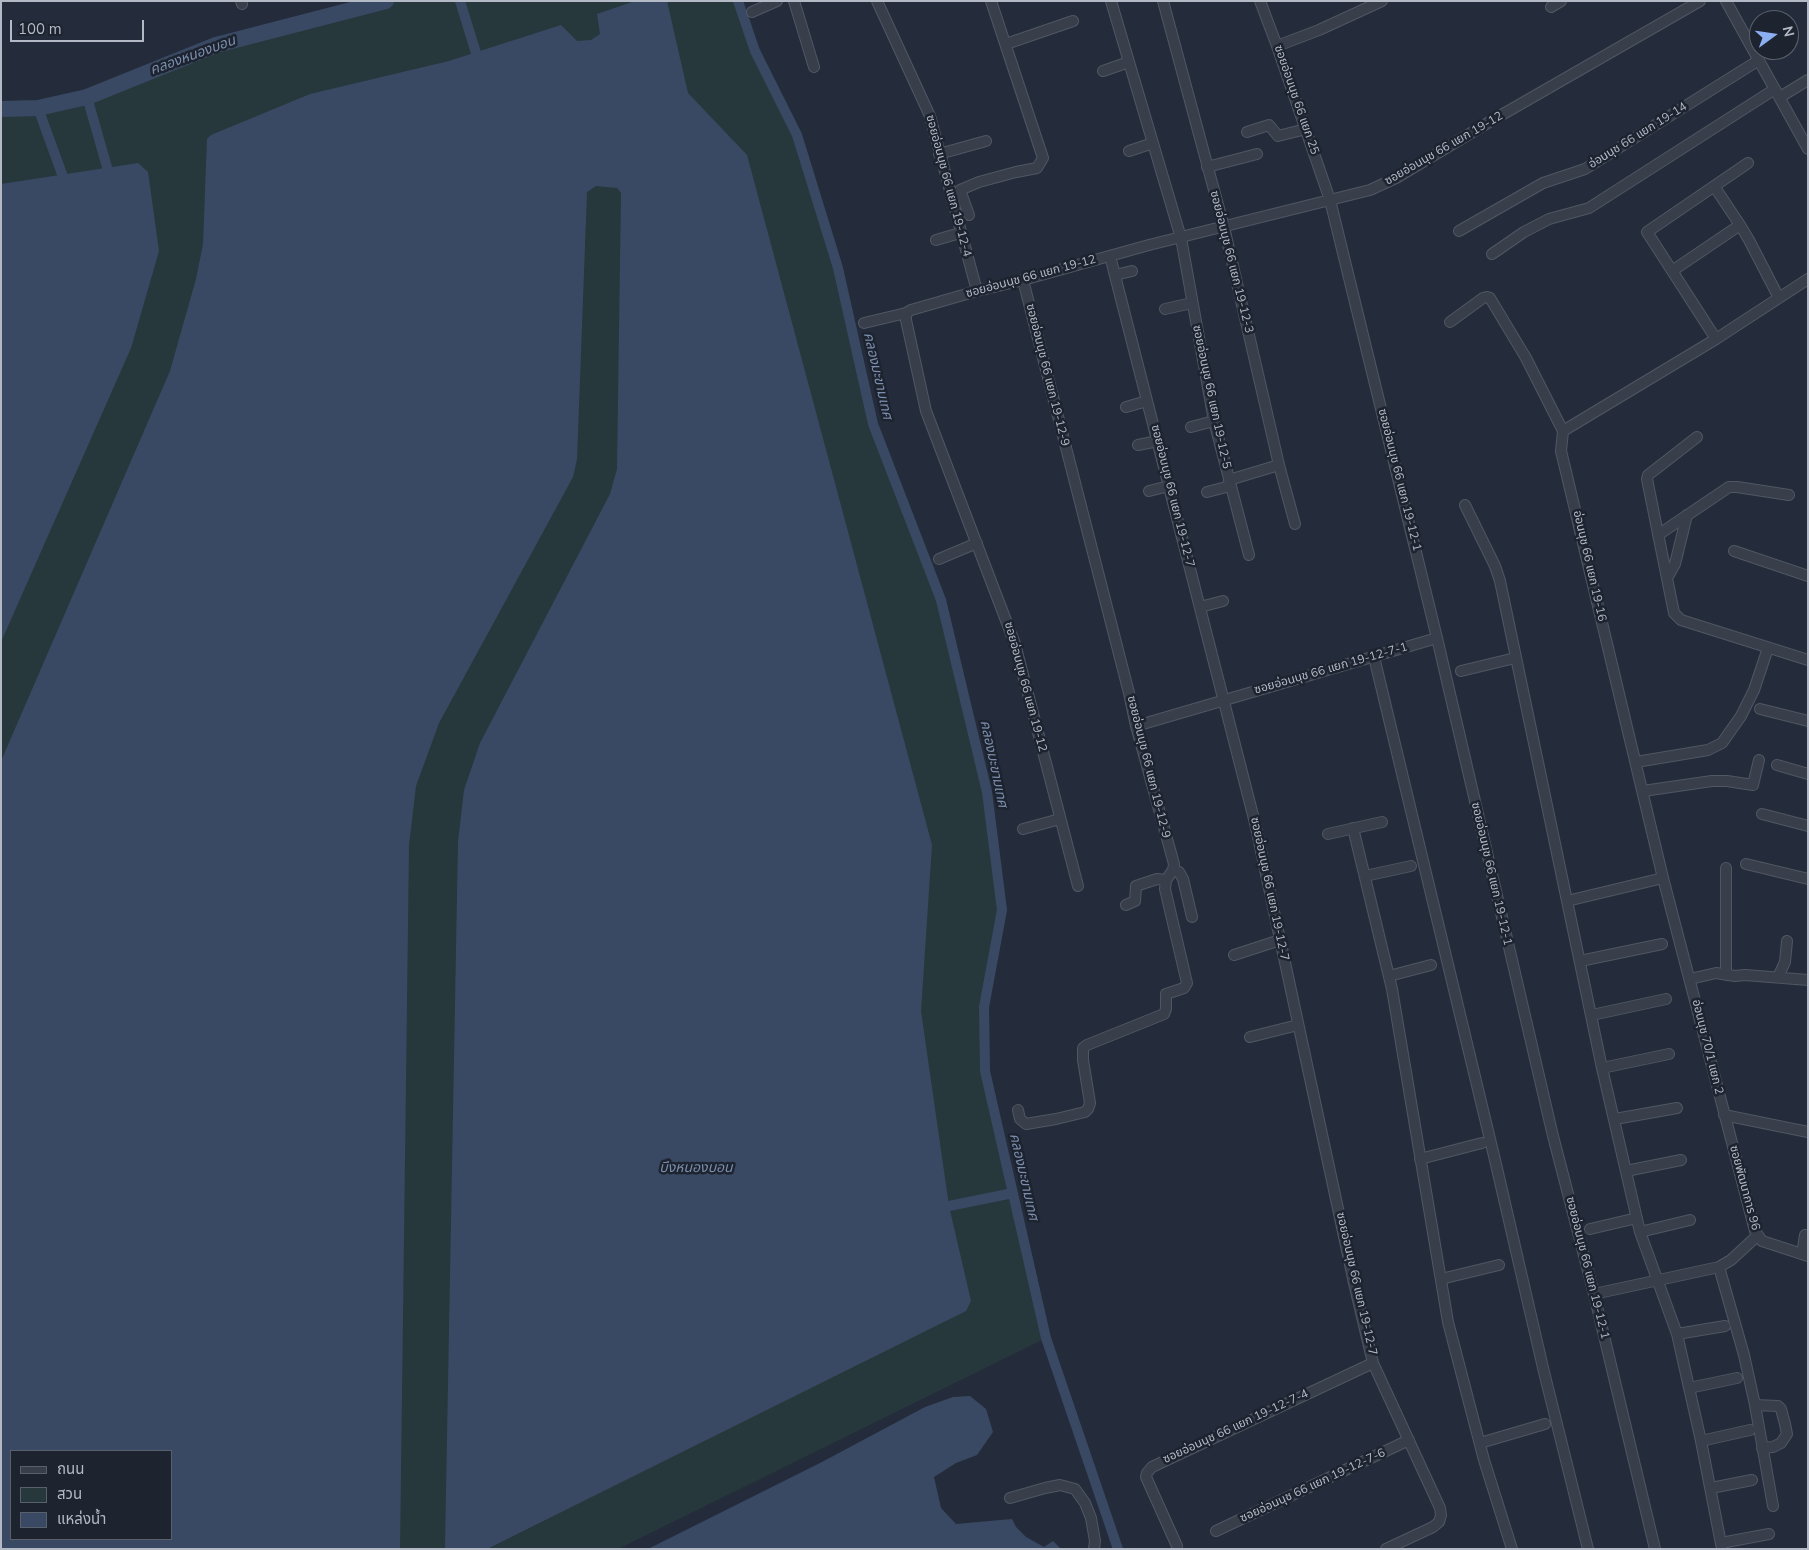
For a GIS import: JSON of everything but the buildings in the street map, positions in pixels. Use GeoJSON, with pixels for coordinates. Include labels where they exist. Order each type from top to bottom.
{"type":"FeatureCollection","features":[{"type":"Feature","properties":{"kind":"street"},"geometry":{"type":"LineString","coordinates":[[752,12],[777,1]]}},
{"type":"Feature","properties":{"kind":"street"},"geometry":{"type":"LineString","coordinates":[[794,1],[814,67]]}},
{"type":"Feature","properties":{"kind":"street","name":"ซอยอ่อนนุช 66 แยก 19-12-4"},"geometry":{"type":"LineString","coordinates":[[877,1],[930,116],[977,291]]}},
{"type":"Feature","properties":{"kind":"street"},"geometry":{"type":"LineString","coordinates":[[969,214],[960,190],[988,180],[1038,168],[1043,158],[991,1]]}},
{"type":"Feature","properties":{"kind":"street","name":"ซอยอ่อนนุช 66 แยก 19-12-5"},"geometry":{"type":"LineString","coordinates":[[1111,1],[1182,238],[1214,421],[1249,555]]}},
{"type":"Feature","properties":{"kind":"street","name":"ซอยอ่อนนุช 66 แยก 19-12-3"},"geometry":{"type":"LineString","coordinates":[[1163,1],[1224,226],[1279,465],[1295,524]]}},
{"type":"Feature","properties":{"kind":"street","name":"ซอยอ่อนนุช 66 แยก 25"},"geometry":{"type":"LineString","coordinates":[[1260,1],[1330,200]]}},
{"type":"Feature","properties":{"kind":"street"},"geometry":{"type":"LineString","coordinates":[[1277,46],[1319,30],[1382,1]]}},
{"type":"Feature","properties":{"kind":"street"},"geometry":{"type":"LineString","coordinates":[[1551,7],[1561,1]]}},
{"type":"Feature","properties":{"kind":"street","name":"ซอยอ่อนนุช 66 แยก 19-12"},"geometry":{"type":"LineString","coordinates":[[1078,886],[1015,644],[926,411],[906,313],[977,291],[1370,190],[1396,178],[1700,1]]}},
{"type":"Feature","properties":{"kind":"street"},"geometry":{"type":"LineString","coordinates":[[1726,1],[1749,42]]}},
{"type":"Feature","properties":{"kind":"street"},"geometry":{"type":"LineString","coordinates":[[1006,44],[1073,21]]}},
{"type":"Feature","properties":{"kind":"street"},"geometry":{"type":"LineString","coordinates":[[1759,60],[1808,148]]}},
{"type":"Feature","properties":{"kind":"street","name":"อ่อนนุช 66 แยก 19-14"},"geometry":{"type":"LineString","coordinates":[[1459,231],[1544,183],[1585,169],[1759,60]]}},
{"type":"Feature","properties":{"kind":"street"},"geometry":{"type":"LineString","coordinates":[[1103,70],[1129,62]]}},
{"type":"Feature","properties":{"kind":"street"},"geometry":{"type":"LineString","coordinates":[[1492,254],[1524,232],[1549,219],[1590,208],[1778,93],[1808,80]]}},
{"type":"Feature","properties":{"kind":"street"},"geometry":{"type":"LineString","coordinates":[[1247,132],[1268,125],[1278,136],[1306,129]]}},
{"type":"Feature","properties":{"kind":"street"},"geometry":{"type":"LineString","coordinates":[[939,154],[986,141]]}},
{"type":"Feature","properties":{"kind":"street"},"geometry":{"type":"LineString","coordinates":[[1130,151],[1153,143]]}},
{"type":"Feature","properties":{"kind":"street"},"geometry":{"type":"LineString","coordinates":[[1208,166],[1257,154]]}},
{"type":"Feature","properties":{"kind":"street"},"geometry":{"type":"LineString","coordinates":[[1716,339],[1647,232],[1748,163]]}},
{"type":"Feature","properties":{"kind":"street"},"geometry":{"type":"LineString","coordinates":[[1714,186],[1749,240],[1779,298]]}},
{"type":"Feature","properties":{"kind":"street","name":"ซอยอ่อนนุช 66 แยก 19-12-1"},"geometry":{"type":"LineString","coordinates":[[1330,200],[1437,638],[1553,1136],[1594,1294],[1655,1549]]}},
{"type":"Feature","properties":{"kind":"street"},"geometry":{"type":"LineString","coordinates":[[1672,271],[1740,226]]}},
{"type":"Feature","properties":{"kind":"street"},"geometry":{"type":"LineString","coordinates":[[936,240],[960,233]]}},
{"type":"Feature","properties":{"kind":"street","name":"ซอยอ่อนนุช 66 แยก 19-12-7"},"geometry":{"type":"LineString","coordinates":[[1110,256],[1255,823],[1354,1283],[1374,1363],[1440,1508],[1441,1515],[1433,1527],[1386,1549]]}},
{"type":"Feature","properties":{"kind":"street"},"geometry":{"type":"LineString","coordinates":[[1115,275],[1132,271]]}},
{"type":"Feature","properties":{"kind":"street"},"geometry":{"type":"LineString","coordinates":[[1450,322],[1483,298],[1490,298],[1526,358],[1564,431],[1716,339],[1808,279]]}},
{"type":"Feature","properties":{"kind":"street","name":"ซอยอ่อนนุช 66 แยก 19-12-9"},"geometry":{"type":"LineString","coordinates":[[1023,280],[1174,870],[1183,879],[1192,917]]}},
{"type":"Feature","properties":{"kind":"street"},"geometry":{"type":"LineString","coordinates":[[1165,309],[1192,303]]}},
{"type":"Feature","properties":{"kind":"street"},"geometry":{"type":"LineString","coordinates":[[864,323],[906,313]]}},
{"type":"Feature","properties":{"kind":"street"},"geometry":{"type":"LineString","coordinates":[[1126,407],[1148,401]]}},
{"type":"Feature","properties":{"kind":"street"},"geometry":{"type":"LineString","coordinates":[[1192,427],[1214,421]]}},
{"type":"Feature","properties":{"kind":"street","name":"อ่อนนุช 66 แยก 19-16"},"geometry":{"type":"LineString","coordinates":[[1564,431],[1561,451],[1663,878],[1690,979]]}},
{"type":"Feature","properties":{"kind":"street"},"geometry":{"type":"LineString","coordinates":[[1697,438],[1648,475],[1674,613],[1681,620],[1808,660]]}},
{"type":"Feature","properties":{"kind":"street"},"geometry":{"type":"LineString","coordinates":[[1138,445],[1158,441]]}},
{"type":"Feature","properties":{"kind":"street"},"geometry":{"type":"LineString","coordinates":[[1207,492],[1279,465]]}},
{"type":"Feature","properties":{"kind":"street"},"geometry":{"type":"LineString","coordinates":[[1149,491],[1169,486]]}},
{"type":"Feature","properties":{"kind":"street"},"geometry":{"type":"LineString","coordinates":[[1658,535],[1729,487],[1788,495]]}},
{"type":"Feature","properties":{"kind":"street"},"geometry":{"type":"LineString","coordinates":[[1465,505],[1495,566],[1500,581],[1602,1068],[1640,1232],[1677,1334],[1722,1546],[1768,1534]]}},
{"type":"Feature","properties":{"kind":"street"},"geometry":{"type":"LineString","coordinates":[[1667,578],[1676,564],[1687,515]]}},
{"type":"Feature","properties":{"kind":"street"},"geometry":{"type":"LineString","coordinates":[[939,559],[977,543]]}},
{"type":"Feature","properties":{"kind":"street"},"geometry":{"type":"LineString","coordinates":[[1734,551],[1808,576]]}},
{"type":"Feature","properties":{"kind":"street"},"geometry":{"type":"LineString","coordinates":[[1200,607],[1222,601]]}},
{"type":"Feature","properties":{"kind":"street","name":"ซอยอ่อนนุช 66 แยก 19-12-7-1"},"geometry":{"type":"LineString","coordinates":[[1136,726],[1437,638]]}},
{"type":"Feature","properties":{"kind":"street"},"geometry":{"type":"LineString","coordinates":[[1636,762],[1708,750],[1722,743],[1741,716],[1754,690],[1768,648]]}},
{"type":"Feature","properties":{"kind":"street"},"geometry":{"type":"LineString","coordinates":[[1374,657],[1588,1549]]}},
{"type":"Feature","properties":{"kind":"street"},"geometry":{"type":"LineString","coordinates":[[1461,670],[1515,658]]}},
{"type":"Feature","properties":{"kind":"street"},"geometry":{"type":"LineString","coordinates":[[1760,709],[1808,721]]}},
{"type":"Feature","properties":{"kind":"street"},"geometry":{"type":"LineString","coordinates":[[1643,791],[1712,781],[1753,785],[1759,760]]}},
{"type":"Feature","properties":{"kind":"street"},"geometry":{"type":"LineString","coordinates":[[1777,765],[1808,774]]}},
{"type":"Feature","properties":{"kind":"street"},"geometry":{"type":"LineString","coordinates":[[1762,814],[1808,826]]}},
{"type":"Feature","properties":{"kind":"street"},"geometry":{"type":"LineString","coordinates":[[1023,829],[1060,819]]}},
{"type":"Feature","properties":{"kind":"street"},"geometry":{"type":"LineString","coordinates":[[1328,834],[1382,822]]}},
{"type":"Feature","properties":{"kind":"street"},"geometry":{"type":"LineString","coordinates":[[1353,828],[1389,976],[1448,1322],[1480,1443],[1512,1549]]}},
{"type":"Feature","properties":{"kind":"street"},"geometry":{"type":"LineString","coordinates":[[1746,864],[1808,879]]}},
{"type":"Feature","properties":{"kind":"street"},"geometry":{"type":"LineString","coordinates":[[1365,876],[1411,866]]}},
{"type":"Feature","properties":{"kind":"street"},"geometry":{"type":"LineString","coordinates":[[1726,868],[1726,975]]}},
{"type":"Feature","properties":{"kind":"street"},"geometry":{"type":"LineString","coordinates":[[1018,1110],[1020,1119],[1026,1124],[1085,1112],[1090,1103],[1083,1048],[1086,1045],[1164,1014],[1166,994],[1186,986],[1187,980],[1165,889],[1166,880],[1174,870]]}},
{"type":"Feature","properties":{"kind":"street"},"geometry":{"type":"LineString","coordinates":[[1567,901],[1663,878]]}},
{"type":"Feature","properties":{"kind":"street"},"geometry":{"type":"LineString","coordinates":[[1126,905],[1135,901],[1136,886],[1157,879],[1166,880]]}},
{"type":"Feature","properties":{"kind":"street"},"geometry":{"type":"LineString","coordinates":[[1234,955],[1280,940]]}},
{"type":"Feature","properties":{"kind":"street"},"geometry":{"type":"LineString","coordinates":[[1778,977],[1785,962],[1786,940]]}},
{"type":"Feature","properties":{"kind":"street"},"geometry":{"type":"LineString","coordinates":[[1580,961],[1662,944]]}},
{"type":"Feature","properties":{"kind":"street"},"geometry":{"type":"LineString","coordinates":[[1389,976],[1432,966]]}},
{"type":"Feature","properties":{"kind":"street"},"geometry":{"type":"LineString","coordinates":[[1690,979],[1716,972],[1735,976],[1808,980]]}},
{"type":"Feature","properties":{"kind":"street","name":"อ่อนนุช 70/1 แยก 2"},"geometry":{"type":"LineString","coordinates":[[1690,979],[1724,1115]]}},
{"type":"Feature","properties":{"kind":"street"},"geometry":{"type":"LineString","coordinates":[[1592,1015],[1666,999]]}},
{"type":"Feature","properties":{"kind":"street"},"geometry":{"type":"LineString","coordinates":[[1250,1038],[1298,1025]]}},
{"type":"Feature","properties":{"kind":"street"},"geometry":{"type":"LineString","coordinates":[[1602,1068],[1669,1054]]}},
{"type":"Feature","properties":{"kind":"street"},"geometry":{"type":"LineString","coordinates":[[1615,1119],[1677,1108]]}},
{"type":"Feature","properties":{"kind":"street"},"geometry":{"type":"LineString","coordinates":[[1724,1115],[1808,1132]]}},
{"type":"Feature","properties":{"kind":"street","name":"ซอยพัฒนาการ 96"},"geometry":{"type":"LineString","coordinates":[[1724,1115],[1757,1236],[1770,1244],[1805,1255]]}},
{"type":"Feature","properties":{"kind":"street"},"geometry":{"type":"LineString","coordinates":[[1420,1159],[1482,1143]]}},
{"type":"Feature","properties":{"kind":"street"},"geometry":{"type":"LineString","coordinates":[[1626,1171],[1681,1160]]}},
{"type":"Feature","properties":{"kind":"street"},"geometry":{"type":"LineString","coordinates":[[1590,1229],[1637,1218]]}},
{"type":"Feature","properties":{"kind":"street"},"geometry":{"type":"LineString","coordinates":[[1640,1232],[1690,1220]]}},
{"type":"Feature","properties":{"kind":"street"},"geometry":{"type":"LineString","coordinates":[[1805,1235],[1805,1255]]}},
{"type":"Feature","properties":{"kind":"street"},"geometry":{"type":"LineString","coordinates":[[1594,1294],[1719,1267],[1731,1260],[1757,1236]]}},
{"type":"Feature","properties":{"kind":"street"},"geometry":{"type":"LineString","coordinates":[[1440,1279],[1499,1265]]}},
{"type":"Feature","properties":{"kind":"street"},"geometry":{"type":"LineString","coordinates":[[1719,1267],[1744,1356],[1773,1506]]}},
{"type":"Feature","properties":{"kind":"street"},"geometry":{"type":"LineString","coordinates":[[1677,1334],[1724,1326]]}},
{"type":"Feature","properties":{"kind":"street","name":"ซอยอ่อนนุช 66 แยก 19-12-7-4"},"geometry":{"type":"LineString","coordinates":[[1177,1546],[1146,1477],[1152,1467],[1374,1363]]}},
{"type":"Feature","properties":{"kind":"street"},"geometry":{"type":"LineString","coordinates":[[1689,1388],[1736,1378]]}},
{"type":"Feature","properties":{"kind":"street"},"geometry":{"type":"LineString","coordinates":[[1755,1405],[1778,1406],[1783,1414],[1787,1434],[1782,1442],[1772,1447],[1762,1448]]}},
{"type":"Feature","properties":{"kind":"street"},"geometry":{"type":"LineString","coordinates":[[1480,1443],[1545,1424]]}},
{"type":"Feature","properties":{"kind":"street"},"geometry":{"type":"LineString","coordinates":[[1701,1441],[1750,1430]]}},
{"type":"Feature","properties":{"kind":"street","name":"ซอยอ่อนนุช 66 แยก 19-12-7-6"},"geometry":{"type":"LineString","coordinates":[[1216,1532],[1410,1440]]}},
{"type":"Feature","properties":{"kind":"street"},"geometry":{"type":"LineString","coordinates":[[1711,1488],[1752,1480]]}},
{"type":"Feature","properties":{"kind":"street"},"geometry":{"type":"LineString","coordinates":[[1010,1498],[1060,1485],[1075,1489],[1085,1503],[1091,1518],[1094,1549]]}},
{"type":"Feature","properties":{"kind":"green space","name":"บึงหนองบอน"},"geometry":{"type":"Polygon","coordinates":[[[386,1],[738,1],[755,51],[797,135],[838,268],[873,424],[941,600],[987,792],[1002,910],[984,1007],[985,1071],[1046,1338],[618,1549],[1,1549],[1,109],[38,108],[87,97],[216,45],[386,1]]]}},
{"type":"Feature","properties":{"kind":"water","name":"บึงหนองบอน"},"geometry":{"type":"Polygon","coordinates":[[[635,1],[667,1],[688,93],[747,155],[932,845],[921,1011],[949,1206],[971,1301],[966,1311],[487,1549],[446,1549],[445,1547],[458,842],[464,790],[480,743],[610,494],[617,469],[621,193],[617,188],[596,186],[587,192],[577,459],[573,477],[439,723],[416,786],[409,845],[400,1549],[1,1549],[1,761],[170,371],[196,279],[203,244],[207,139],[211,135],[310,94],[449,61],[561,25],[577,41],[591,40],[600,34],[597,14],[635,1]]]}},
{"type":"Feature","properties":{"kind":"water"},"geometry":{"type":"Polygon","coordinates":[[[138,163],[148,172],[159,251],[131,348],[1,642],[1,184],[138,163]]]}},
{"type":"Feature","properties":{"kind":"water"},"geometry":{"type":"Polygon","coordinates":[[[970,1396],[986,1409],[993,1432],[977,1455],[956,1463],[934,1477],[941,1508],[956,1524],[1012,1519],[1016,1527],[1026,1537],[1044,1547],[1053,1541],[1061,1549],[648,1549],[822,1462],[925,1407],[953,1397],[970,1396]]]}},
{"type":"Feature","properties":{"kind":"waterway","name":"คลองหนองบอน"},"geometry":{"type":"LineString","coordinates":[[1,109],[38,108],[87,97],[216,45],[386,1]]}},
{"type":"Feature","properties":{"kind":"waterway"},"geometry":{"type":"LineString","coordinates":[[460,1],[476,53]]}},
{"type":"Feature","properties":{"kind":"waterway","name":"คลองมะขามเทศ"},"geometry":{"type":"LineString","coordinates":[[738,1],[755,51],[797,135],[838,268],[873,424],[941,600],[987,792],[1002,910],[984,1007],[985,1071],[1046,1338],[1118,1549]]}},
{"type":"Feature","properties":{"kind":"waterway"},"geometry":{"type":"LineString","coordinates":[[87,97],[107,167]]}},
{"type":"Feature","properties":{"kind":"waterway"},"geometry":{"type":"LineString","coordinates":[[38,108],[62,174]]}},
{"type":"Feature","properties":{"kind":"waterway"},"geometry":{"type":"LineString","coordinates":[[949,1206],[1013,1193]]}}]}
